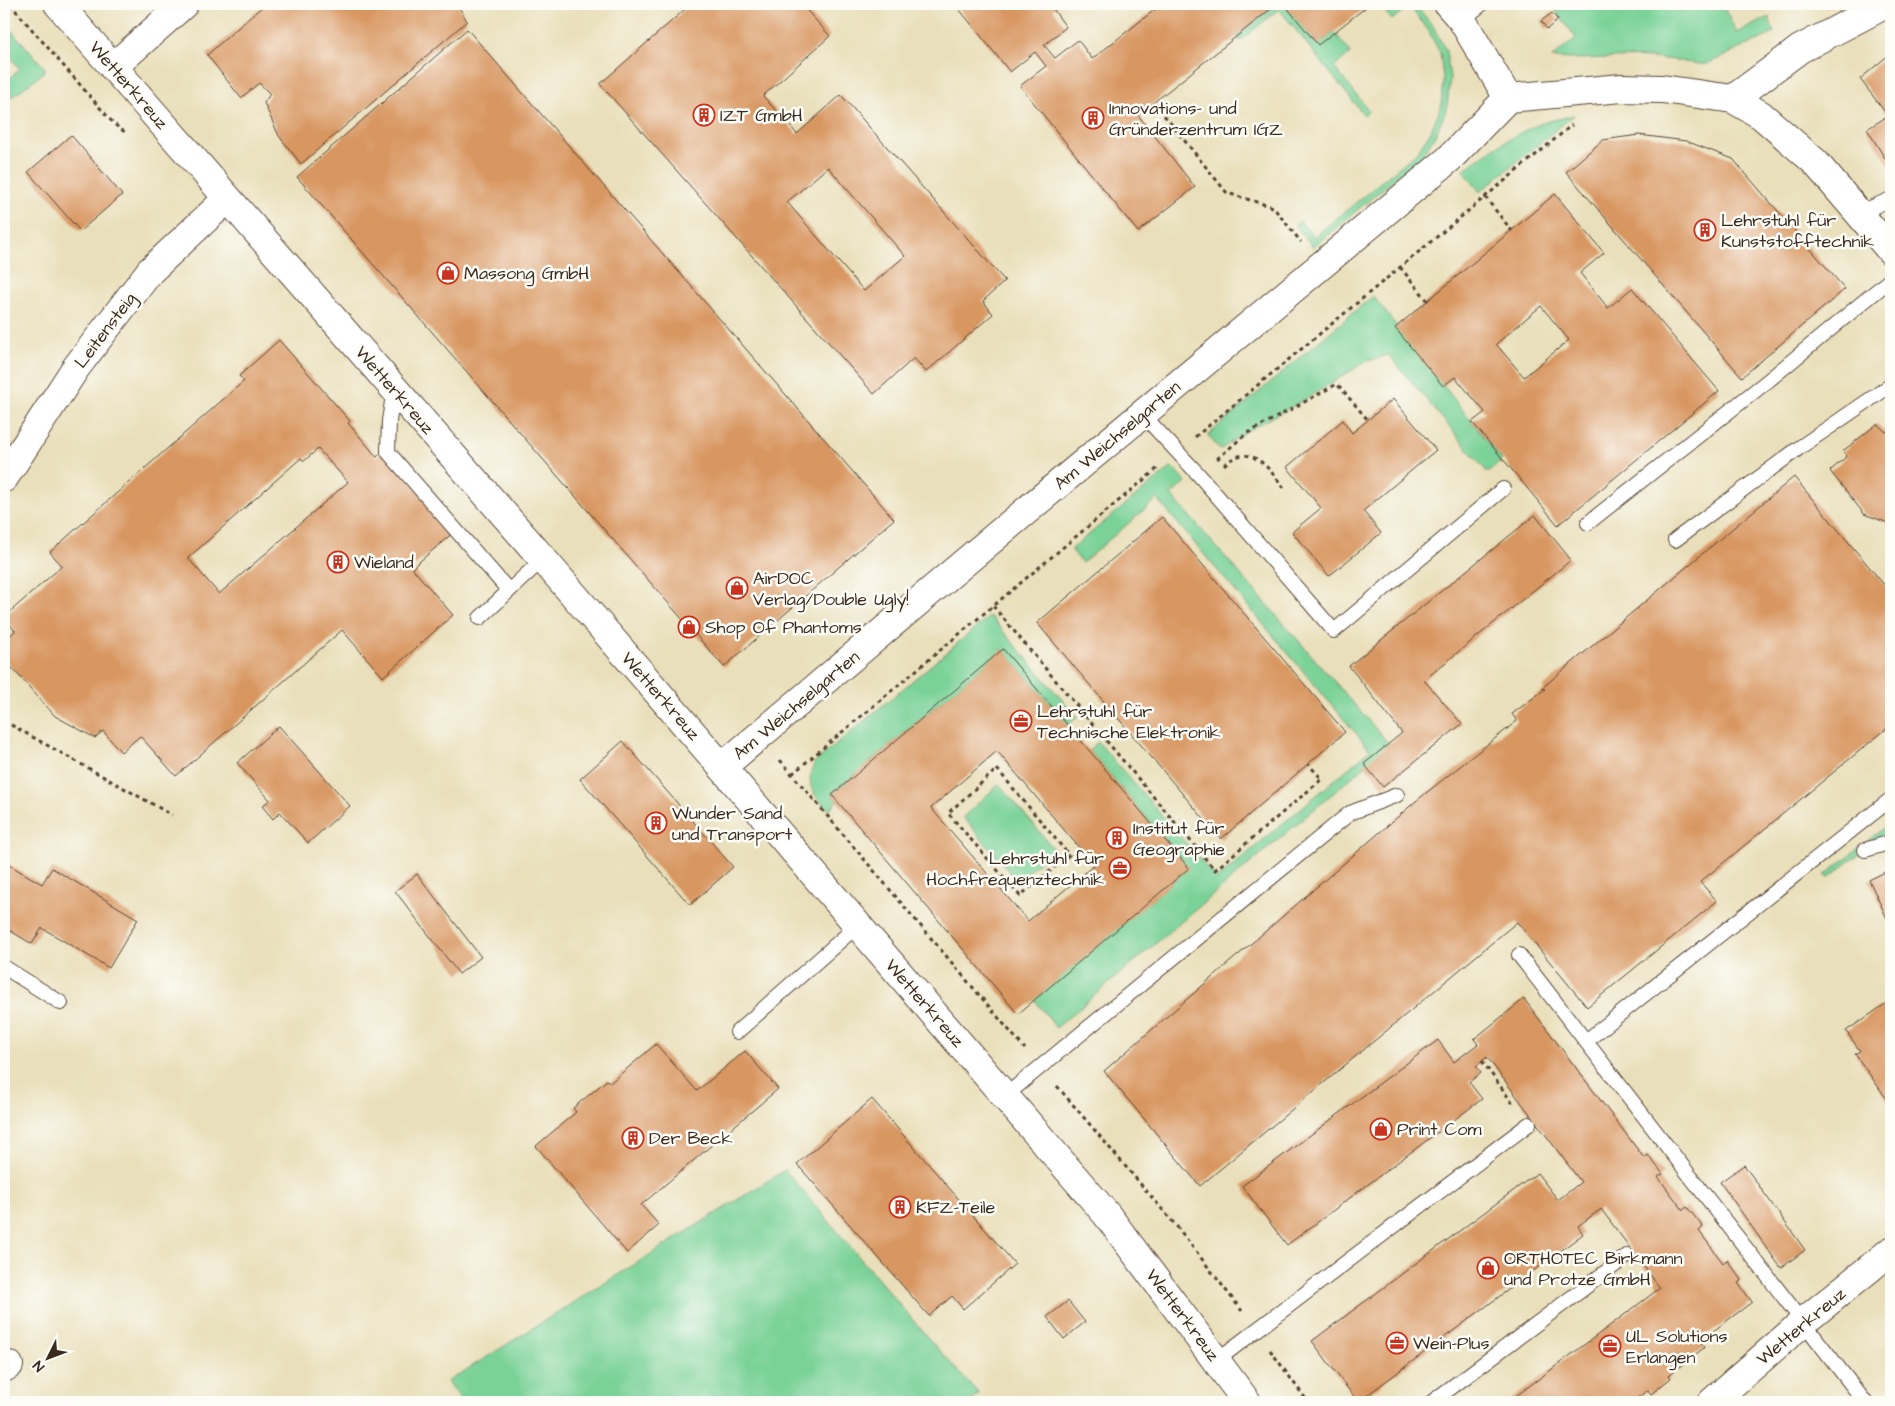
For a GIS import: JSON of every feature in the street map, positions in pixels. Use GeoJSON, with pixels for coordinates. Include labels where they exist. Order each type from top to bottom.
{"type":"FeatureCollection","features":[{"type":"Feature","properties":{"kind":"street","name":"Wetterkreuz"},"geometry":{"type":"LineString","coordinates":[[58,4],[543,559],[1107,1215],[1247,1402]]}},
{"type":"Feature","properties":{"kind":"street"},"geometry":{"type":"LineString","coordinates":[[113,67],[184,4]]}},
{"type":"Feature","properties":{"kind":"street"},"geometry":{"type":"LineString","coordinates":[[1733,99],[1800,49],[1886,4]]}},
{"type":"Feature","properties":{"kind":"street"},"geometry":{"type":"LineString","coordinates":[[1464,9],[1508,98],[1622,88],[1662,89],[1733,99],[1761,115],[1815,162],[1891,251]]}},
{"type":"Feature","properties":{"kind":"street","name":"Am Weichselgarten"},"geometry":{"type":"LineString","coordinates":[[722,767],[1449,159],[1508,98]]}},
{"type":"Feature","properties":{"kind":"street","name":"Leitensteig"},"geometry":{"type":"LineString","coordinates":[[4,478],[76,369],[150,271],[227,198]]}},
{"type":"Feature","properties":{"kind":"street","name":"Wetterkreuz"},"geometry":{"type":"LineString","coordinates":[[1712,1402],[1802,1323],[1891,1251]]}},
{"type":"Feature","properties":{"kind":"lane"},"geometry":{"type":"LineString","coordinates":[[1858,213],[1891,199]]}},
{"type":"Feature","properties":{"kind":"lane"},"geometry":{"type":"LineString","coordinates":[[1588,523],[1770,379],[1891,279]]}},
{"type":"Feature","properties":{"kind":"lane"},"geometry":{"type":"LineString","coordinates":[[1675,540],[1799,448],[1891,385]]}},
{"type":"Feature","properties":{"kind":"lane"},"geometry":{"type":"LineString","coordinates":[[394,389],[389,421],[388,452],[509,591]]}},
{"type":"Feature","properties":{"kind":"lane"},"geometry":{"type":"LineString","coordinates":[[1142,414],[1202,479],[1334,631],[1503,489]]}},
{"type":"Feature","properties":{"kind":"lane"},"geometry":{"type":"LineString","coordinates":[[480,618],[543,559]]}},
{"type":"Feature","properties":{"kind":"lane"},"geometry":{"type":"LineString","coordinates":[[1005,1096],[1350,812],[1397,795]]}},
{"type":"Feature","properties":{"kind":"lane"},"geometry":{"type":"LineString","coordinates":[[1586,1041],[1891,799]]}},
{"type":"Feature","properties":{"kind":"lane"},"geometry":{"type":"LineString","coordinates":[[1865,850],[1891,842]]}},
{"type":"Feature","properties":{"kind":"lane"},"geometry":{"type":"LineString","coordinates":[[737,1032],[858,925]]}},
{"type":"Feature","properties":{"kind":"lane"},"geometry":{"type":"LineString","coordinates":[[1519,955],[1865,1402]]}},
{"type":"Feature","properties":{"kind":"lane"},"geometry":{"type":"LineString","coordinates":[[4,967],[61,1003]]}},
{"type":"Feature","properties":{"kind":"lane"},"geometry":{"type":"LineString","coordinates":[[1217,1360],[1529,1124]]}},
{"type":"Feature","properties":{"kind":"lane"},"geometry":{"type":"LineString","coordinates":[[1432,1402],[1627,1256]]}},
{"type":"Feature","properties":{"kind":"path"},"geometry":{"type":"LineString","coordinates":[[1159,108],[1227,193],[1273,207],[1302,243]]}},
{"type":"Feature","properties":{"kind":"path"},"geometry":{"type":"LineString","coordinates":[[1485,197],[1512,231]]}},
{"type":"Feature","properties":{"kind":"path"},"geometry":{"type":"LineString","coordinates":[[1400,267],[1428,301]]}},
{"type":"Feature","properties":{"kind":"path"},"geometry":{"type":"LineString","coordinates":[[1202,479],[1246,434],[1337,384],[1368,420]]}},
{"type":"Feature","properties":{"kind":"path"},"geometry":{"type":"LineString","coordinates":[[1202,479],[1230,460],[1239,456],[1249,456],[1258,459],[1265,465],[1285,489]]}},
{"type":"Feature","properties":{"kind":"path"},"geometry":{"type":"LineString","coordinates":[[993,606],[1215,870],[1322,779],[1308,764]]}},
{"type":"Feature","properties":{"kind":"path"},"geometry":{"type":"LineString","coordinates":[[4,722],[172,815]]}},
{"type":"Feature","properties":{"kind":"path"},"geometry":{"type":"LineString","coordinates":[[997,769],[1016,793],[1069,855],[1020,896],[948,813],[997,769]]}},
{"type":"Feature","properties":{"kind":"path"},"geometry":{"type":"LineString","coordinates":[[1482,1061],[1529,1124]]}},
{"type":"Feature","properties":{"kind":"green space"},"geometry":{"type":"Polygon","coordinates":[[[1277,4],[1284,4],[1318,45],[1334,32],[1351,53],[1334,67],[1369,111],[1364,115],[1279,9],[1240,41],[1237,36],[1277,4]]]}},
{"type":"Feature","properties":{"kind":"green space"},"geometry":{"type":"Polygon","coordinates":[[[1379,4],[1415,4],[1433,26],[1446,51],[1450,78],[1447,108],[1436,134],[1421,157],[1313,247],[1295,225],[1300,221],[1314,237],[1416,153],[1431,131],[1441,106],[1443,78],[1440,53],[1428,30],[1409,6],[1392,20],[1379,4]]]}},
{"type":"Feature","properties":{"kind":"green space"},"geometry":{"type":"Polygon","coordinates":[[[1554,4],[1722,4],[1737,33],[1769,17],[1774,33],[1707,64],[1651,58],[1552,58],[1576,38],[1552,6],[1554,4]]]}},
{"type":"Feature","properties":{"kind":"green space"},"geometry":{"type":"Polygon","coordinates":[[[4,22],[45,68],[43,73],[12,97],[4,88],[4,83],[20,69],[4,50],[4,22]]]}},
{"type":"Feature","properties":{"kind":"green space"},"geometry":{"type":"Polygon","coordinates":[[[1574,115],[1480,192],[1463,170],[1491,150],[1530,128],[1574,115]]]}},
{"type":"Feature","properties":{"kind":"green space"},"geometry":{"type":"Polygon","coordinates":[[[1373,296],[1502,460],[1488,473],[1389,355],[1365,362],[1306,399],[1245,432],[1220,450],[1208,435],[1373,296]]]}},
{"type":"Feature","properties":{"kind":"green space"},"geometry":{"type":"Polygon","coordinates":[[[1172,467],[1186,482],[1171,495],[1390,745],[1056,1028],[1034,999],[1189,868],[1089,750],[1098,742],[1217,879],[1370,750],[1157,499],[1082,563],[1071,549],[1172,467]]]}},
{"type":"Feature","properties":{"kind":"green space"},"geometry":{"type":"Polygon","coordinates":[[[990,616],[1077,717],[1068,725],[1003,649],[832,794],[837,801],[829,810],[815,794],[810,783],[815,762],[990,616]]]}},
{"type":"Feature","properties":{"kind":"green space"},"geometry":{"type":"Polygon","coordinates":[[[999,784],[1054,849],[1017,881],[963,817],[999,784]]]}},
{"type":"Feature","properties":{"kind":"green space"},"geometry":{"type":"Polygon","coordinates":[[[1891,822],[1891,831],[1828,878],[1825,875],[1891,822]]]}},
{"type":"Feature","properties":{"kind":"green space"},"geometry":{"type":"Polygon","coordinates":[[[785,1170],[929,1339],[979,1394],[970,1402],[463,1402],[447,1382],[785,1170]]]}},
{"type":"Feature","properties":{"kind":"building"},"geometry":{"type":"Polygon","coordinates":[[[265,4],[457,4],[467,21],[301,164],[279,136],[264,103],[270,94],[259,83],[241,98],[207,55],[265,4]]]}},
{"type":"Feature","properties":{"kind":"building"},"geometry":{"type":"Polygon","coordinates":[[[691,4],[801,4],[830,36],[763,96],[797,134],[841,95],[1005,281],[983,301],[993,314],[926,372],[914,358],[874,394],[600,84],[691,4]],[[828,167],[787,202],[864,291],[905,256],[828,167]]]}},
{"type":"Feature","properties":{"kind":"building","name":"Innovations- und Gründerzentrum IGZ"},"geometry":{"type":"Polygon","coordinates":[[[955,4],[1060,4],[1053,9],[1066,27],[1044,45],[1055,58],[1078,40],[1092,59],[1162,4],[1277,4],[1138,115],[1195,187],[1138,232],[1020,86],[1046,66],[1035,52],[1010,72],[955,4]]]}},
{"type":"Feature","properties":{"kind":"building"},"geometry":{"type":"Polygon","coordinates":[[[1284,4],[1370,4],[1318,45],[1284,4]]]}},
{"type":"Feature","properties":{"kind":"building"},"geometry":{"type":"Polygon","coordinates":[[[1552,13],[1558,20],[1547,29],[1541,21],[1552,13]]]}},
{"type":"Feature","properties":{"kind":"building"},"geometry":{"type":"Polygon","coordinates":[[[467,29],[894,519],[724,667],[297,177],[467,29]]]}},
{"type":"Feature","properties":{"kind":"building"},"geometry":{"type":"Polygon","coordinates":[[[1891,53],[1891,168],[1867,129],[1888,116],[1860,79],[1891,53]]]}},
{"type":"Feature","properties":{"kind":"building"},"geometry":{"type":"Polygon","coordinates":[[[71,135],[122,195],[80,231],[28,172],[71,135]]]}},
{"type":"Feature","properties":{"kind":"building","name":"Lehrstuhl für Kunststofftechnik"},"geometry":{"type":"Polygon","coordinates":[[[1639,135],[1686,141],[1733,159],[1845,289],[1742,377],[1566,172],[1603,140],[1639,135]]]}},
{"type":"Feature","properties":{"kind":"building"},"geometry":{"type":"Polygon","coordinates":[[[1555,194],[1604,253],[1580,273],[1608,308],[1632,288],[1719,391],[1558,525],[1472,422],[1485,412],[1455,377],[1443,386],[1395,328],[1555,194]],[[1541,306],[1496,344],[1524,377],[1569,340],[1541,306]]]}},
{"type":"Feature","properties":{"kind":"building","name":"Wieland"},"geometry":{"type":"Polygon","coordinates":[[[279,340],[350,421],[348,423],[377,457],[384,450],[455,531],[412,568],[453,615],[383,677],[342,630],[176,776],[140,736],[121,752],[103,731],[95,738],[55,716],[4,659],[4,641],[15,631],[4,617],[62,566],[50,552],[244,381],[239,376],[279,340]],[[318,449],[304,461],[301,458],[188,558],[219,594],[348,482],[318,449]]]}},
{"type":"Feature","properties":{"kind":"building"},"geometry":{"type":"Polygon","coordinates":[[[4,374],[7,378],[7,392],[4,396],[4,374]]]}},
{"type":"Feature","properties":{"kind":"building"},"geometry":{"type":"Polygon","coordinates":[[[1393,399],[1436,450],[1363,511],[1381,533],[1329,576],[1292,532],[1321,508],[1287,467],[1343,420],[1352,433],[1393,399]]]}},
{"type":"Feature","properties":{"kind":"building"},"geometry":{"type":"Polygon","coordinates":[[[1877,424],[1886,432],[1891,428],[1891,524],[1864,514],[1830,471],[1847,456],[1843,451],[1877,424]]]}},
{"type":"Feature","properties":{"kind":"building"},"geometry":{"type":"Polygon","coordinates":[[[1794,477],[1886,587],[1891,583],[1891,725],[1700,882],[1717,901],[1587,1007],[1517,922],[1200,1186],[1104,1071],[1416,801],[1517,721],[1512,714],[1545,689],[1542,688],[1794,477]]]}},
{"type":"Feature","properties":{"kind":"building"},"geometry":{"type":"Polygon","coordinates":[[[1535,515],[1571,560],[1424,680],[1462,724],[1383,787],[1364,764],[1402,733],[1349,666],[1535,515]]]}},
{"type":"Feature","properties":{"kind":"building"},"geometry":{"type":"Polygon","coordinates":[[[1162,517],[1345,732],[1221,839],[1037,623],[1162,517]]]}},
{"type":"Feature","properties":{"kind":"building","name":"Institut für Geographie"},"geometry":{"type":"Polygon","coordinates":[[[1003,649],[1189,868],[1018,1014],[832,795],[1003,649]],[[997,751],[931,808],[1028,921],[1094,865],[997,751]]]}},
{"type":"Feature","properties":{"kind":"building"},"geometry":{"type":"Polygon","coordinates":[[[279,726],[350,806],[308,843],[280,812],[273,819],[262,806],[270,800],[237,763],[279,726]]]}},
{"type":"Feature","properties":{"kind":"building","name":"Wunder Sand und Transport"},"geometry":{"type":"Polygon","coordinates":[[[623,741],[733,867],[690,905],[580,779],[623,741]]]}},
{"type":"Feature","properties":{"kind":"building"},"geometry":{"type":"Polygon","coordinates":[[[4,862],[42,884],[52,868],[138,919],[109,968],[42,928],[32,944],[4,927],[4,862]]]}},
{"type":"Feature","properties":{"kind":"building"},"geometry":{"type":"Polygon","coordinates":[[[1891,869],[1891,927],[1869,880],[1891,869]]]}},
{"type":"Feature","properties":{"kind":"building"},"geometry":{"type":"Polygon","coordinates":[[[417,874],[481,957],[459,974],[395,891],[417,874]]]}},
{"type":"Feature","properties":{"kind":"building"},"geometry":{"type":"Polygon","coordinates":[[[1524,999],[1644,1158],[1648,1155],[1663,1174],[1658,1177],[1683,1210],[1687,1207],[1703,1227],[1699,1231],[1723,1263],[1727,1260],[1742,1280],[1738,1283],[1752,1302],[1700,1341],[1705,1347],[1669,1375],[1671,1378],[1651,1394],[1648,1390],[1632,1402],[1508,1402],[1660,1288],[1601,1209],[1578,1226],[1583,1234],[1358,1402],[1312,1341],[1537,1173],[1558,1200],[1581,1182],[1487,1057],[1476,1066],[1481,1073],[1469,1082],[1482,1099],[1287,1245],[1242,1186],[1438,1040],[1454,1062],[1478,1044],[1474,1039],[1524,999]]]}},
{"type":"Feature","properties":{"kind":"building"},"geometry":{"type":"Polygon","coordinates":[[[1891,1000],[1891,1101],[1889,1102],[1855,1054],[1860,1051],[1846,1031],[1891,1000]]]}},
{"type":"Feature","properties":{"kind":"building","name":"Der Beck"},"geometry":{"type":"Polygon","coordinates":[[[656,1044],[697,1091],[745,1051],[778,1089],[641,1205],[659,1225],[627,1253],[536,1146],[576,1112],[573,1108],[607,1080],[610,1083],[656,1044]]]}},
{"type":"Feature","properties":{"kind":"building","name":"KFZ-Teile"},"geometry":{"type":"Polygon","coordinates":[[[872,1099],[1015,1264],[963,1309],[952,1296],[929,1316],[797,1164],[872,1099]]]}},
{"type":"Feature","properties":{"kind":"building"},"geometry":{"type":"Polygon","coordinates":[[[1744,1165],[1805,1250],[1781,1268],[1720,1182],[1744,1165]]]}},
{"type":"Feature","properties":{"kind":"building"},"geometry":{"type":"Polygon","coordinates":[[[1068,1301],[1085,1322],[1064,1339],[1047,1317],[1068,1301]]]}},
{"type":"Feature","properties":{"kind":"place","name":"IZT GmbH"},"geometry":{"type":"Point","coordinates":[704,115]}},
{"type":"Feature","properties":{"kind":"place","name":"Innovations- und Gründerzentrum IGZ"},"geometry":{"type":"Point","coordinates":[1093,118]}},
{"type":"Feature","properties":{"kind":"place","name":"Lehrstuhl für Kunststofftechnik"},"geometry":{"type":"Point","coordinates":[1705,230]}},
{"type":"Feature","properties":{"kind":"place","name":"Massong GmbH"},"geometry":{"type":"Point","coordinates":[448,273]}},
{"type":"Feature","properties":{"kind":"place","name":"Wieland"},"geometry":{"type":"Point","coordinates":[338,562]}},
{"type":"Feature","properties":{"kind":"place","name":"AirDOC Verlag/Double Ugly!"},"geometry":{"type":"Point","coordinates":[737,588]}},
{"type":"Feature","properties":{"kind":"place","name":"Shop Of Phantoms"},"geometry":{"type":"Point","coordinates":[689,627]}},
{"type":"Feature","properties":{"kind":"place","name":"Lehrstuhl für Technische Elektronik"},"geometry":{"type":"Point","coordinates":[1021,721]}},
{"type":"Feature","properties":{"kind":"place","name":"Wunder Sand und Transport"},"geometry":{"type":"Point","coordinates":[656,823]}},
{"type":"Feature","properties":{"kind":"place","name":"Institut für Geographie"},"geometry":{"type":"Point","coordinates":[1117,838]}},
{"type":"Feature","properties":{"kind":"place","name":"Lehrstuhl für Hochfrequenztechnik"},"geometry":{"type":"Point","coordinates":[1120,868]}},
{"type":"Feature","properties":{"kind":"place","name":"Print Com"},"geometry":{"type":"Point","coordinates":[1381,1129]}},
{"type":"Feature","properties":{"kind":"place","name":"Der Beck"},"geometry":{"type":"Point","coordinates":[633,1138]}},
{"type":"Feature","properties":{"kind":"place","name":"KFZ-Teile"},"geometry":{"type":"Point","coordinates":[900,1207]}},
{"type":"Feature","properties":{"kind":"place","name":"ORTHOTEC Birkmann und Protze GmbH"},"geometry":{"type":"Point","coordinates":[1488,1268]}},
{"type":"Feature","properties":{"kind":"place","name":"Wein-Plus"},"geometry":{"type":"Point","coordinates":[1397,1343]}},
{"type":"Feature","properties":{"kind":"place","name":"UL Solutions Erlangen"},"geometry":{"type":"Point","coordinates":[1610,1346]}}]}
